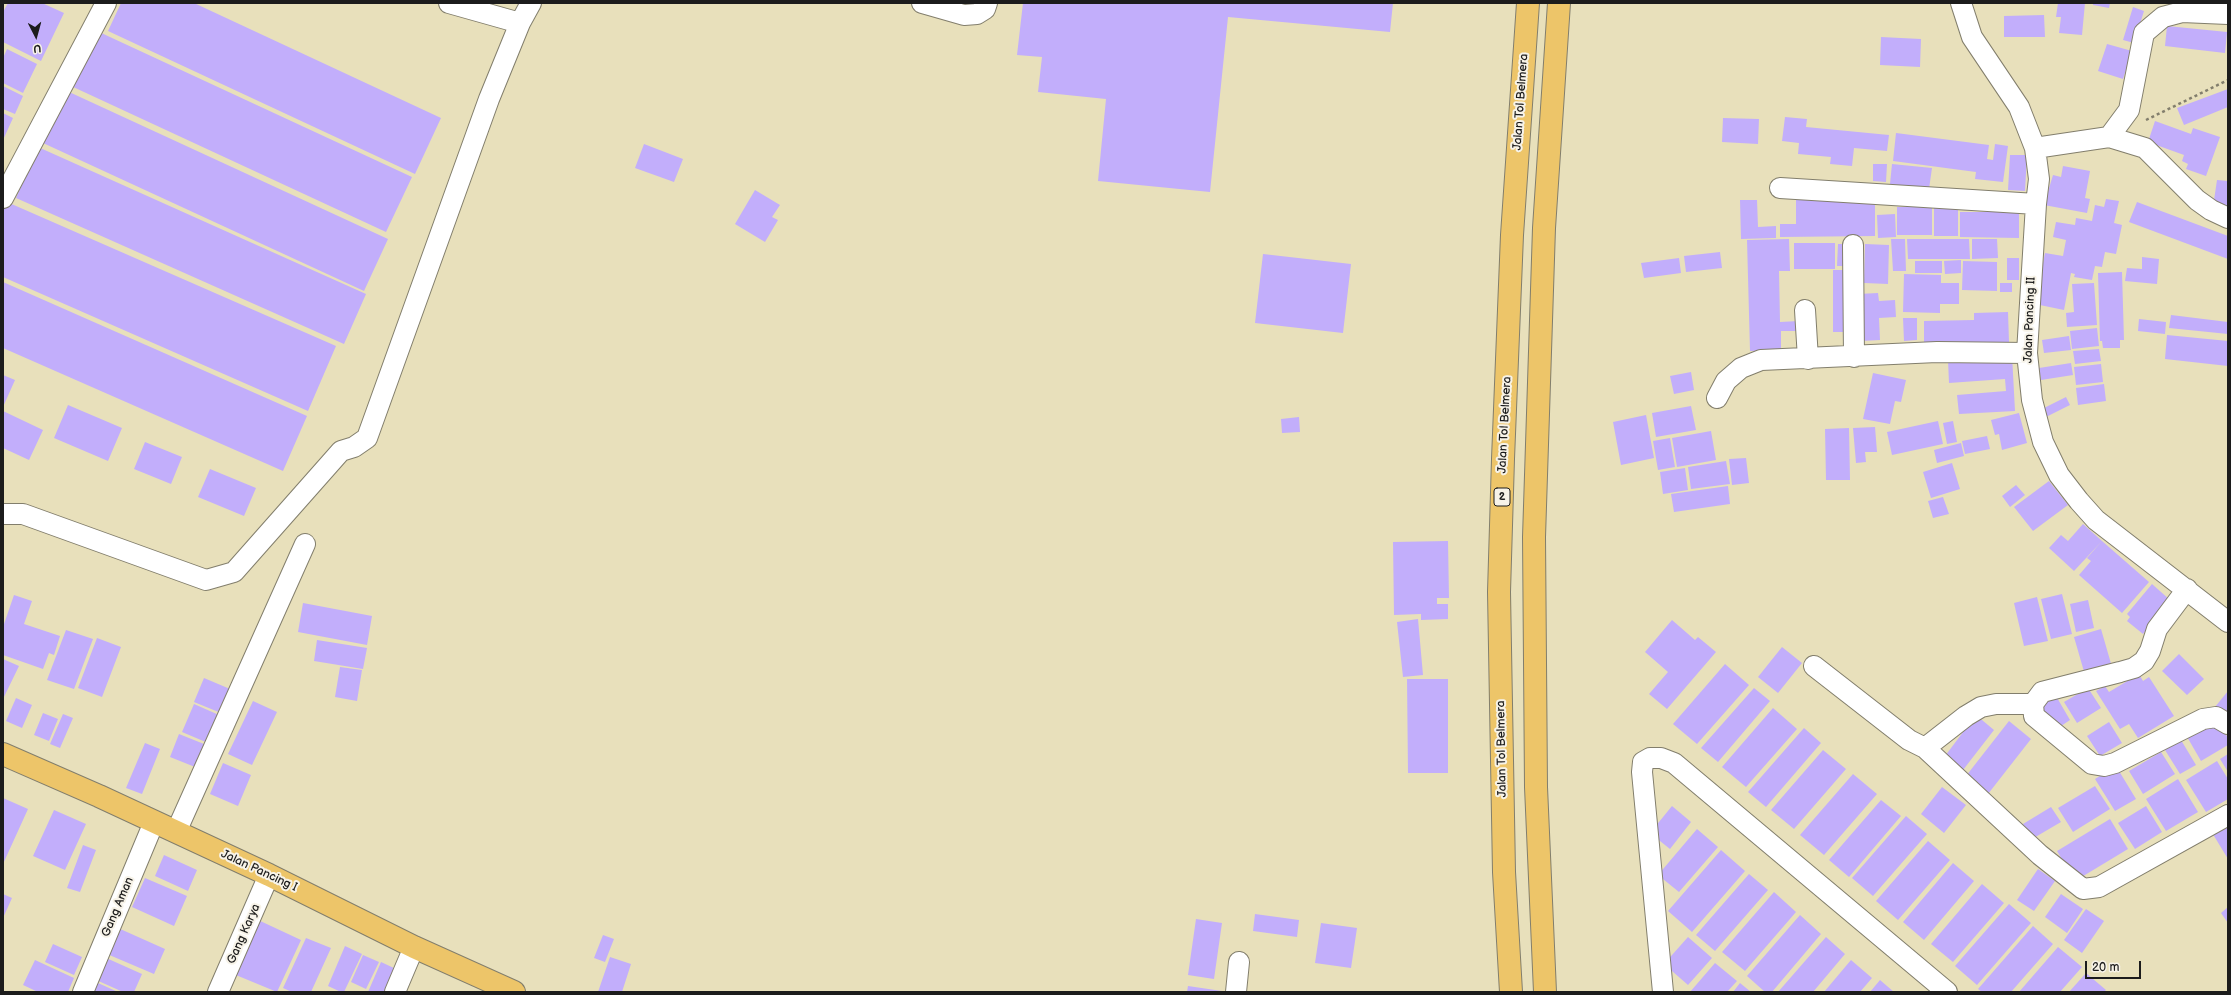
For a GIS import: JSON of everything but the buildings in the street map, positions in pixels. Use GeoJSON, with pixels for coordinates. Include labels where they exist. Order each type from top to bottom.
{"type":"FeatureCollection","features":[{"type":"Feature","properties":{"kind":"main road","name":"Jalan Tol Belmera"},"geometry":{"type":"LineString","coordinates":[[1511,992],[1504,872],[1499,592],[1502,459],[1512,235],[1528,3]]}},
{"type":"Feature","properties":{"kind":"main road"},"geometry":{"type":"LineString","coordinates":[[1545,992],[1536,787],[1534,537],[1545,221],[1559,3]]}},
{"type":"Feature","properties":{"kind":"main road","name":"Jalan Pancing I"},"geometry":{"type":"LineString","coordinates":[[3,754],[99,796],[269,875],[414,947],[512,992]]}},
{"type":"Feature","properties":{"kind":"street"},"geometry":{"type":"LineString","coordinates":[[3,198],[106,3]]}},
{"type":"Feature","properties":{"kind":"street"},"geometry":{"type":"LineString","coordinates":[[449,3],[520,23]]}},
{"type":"Feature","properties":{"kind":"street"},"geometry":{"type":"LineString","coordinates":[[3,514],[23,514],[206,580],[234,572],[341,451],[354,447],[367,438],[489,99],[520,23],[531,3]]}},
{"type":"Feature","properties":{"kind":"street"},"geometry":{"type":"LineString","coordinates":[[922,3],[964,15],[977,14],[985,9],[987,3]]}},
{"type":"Feature","properties":{"kind":"street","name":"Jalan Pancing II"},"geometry":{"type":"LineString","coordinates":[[1961,3],[1972,38],[2019,107],[2035,148],[2039,179],[2036,204],[2027,354],[2032,400],[2043,442],[2059,475],[2079,502],[2096,520],[2228,622]]}},
{"type":"Feature","properties":{"kind":"street"},"geometry":{"type":"LineString","coordinates":[[2109,137],[2129,110],[2144,33],[2163,17],[2182,12],[2228,14]]}},
{"type":"Feature","properties":{"kind":"street"},"geometry":{"type":"LineString","coordinates":[[2035,148],[2109,137],[2145,148],[2198,200],[2211,210],[2228,218]]}},
{"type":"Feature","properties":{"kind":"street"},"geometry":{"type":"LineString","coordinates":[[1780,188],[2036,204]]}},
{"type":"Feature","properties":{"kind":"street"},"geometry":{"type":"LineString","coordinates":[[1853,245],[1854,357]]}},
{"type":"Feature","properties":{"kind":"street"},"geometry":{"type":"LineString","coordinates":[[1805,310],[1808,359]]}},
{"type":"Feature","properties":{"kind":"street"},"geometry":{"type":"LineString","coordinates":[[1717,398],[1726,380],[1741,368],[1762,360],[1854,357],[1937,352],[2027,354]]}},
{"type":"Feature","properties":{"kind":"street"},"geometry":{"type":"LineString","coordinates":[[176,832],[305,544]]}},
{"type":"Feature","properties":{"kind":"street"},"geometry":{"type":"LineString","coordinates":[[2187,589],[2157,629],[2150,652],[2144,661],[2134,668],[2042,692],[2033,704],[2034,716],[2039,722],[2092,764],[2104,766],[2115,763],[2203,719],[2216,717],[2228,724]]}},
{"type":"Feature","properties":{"kind":"street"},"geometry":{"type":"LineString","coordinates":[[1814,666],[1909,740],[1925,748],[2040,855],[2083,889],[2099,887],[2228,815]]}},
{"type":"Feature","properties":{"kind":"street"},"geometry":{"type":"LineString","coordinates":[[1925,748],[1966,716],[1981,707],[1996,704],[2033,704]]}},
{"type":"Feature","properties":{"kind":"street"},"geometry":{"type":"LineString","coordinates":[[1662,992],[1642,772],[1643,762],[1650,758],[1661,758],[1674,763],[1947,992]]}},
{"type":"Feature","properties":{"kind":"street","name":"Gang Aman"},"geometry":{"type":"LineString","coordinates":[[83,992],[154,822]]}},
{"type":"Feature","properties":{"kind":"street","name":"Gang Karya"},"geometry":{"type":"LineString","coordinates":[[218,992],[269,875]]}},
{"type":"Feature","properties":{"kind":"street"},"geometry":{"type":"LineString","coordinates":[[395,992],[414,947]]}},
{"type":"Feature","properties":{"kind":"street"},"geometry":{"type":"LineString","coordinates":[[1236,992],[1239,962]]}},
{"type":"Feature","properties":{"kind":"path"},"geometry":{"type":"LineString","coordinates":[[2144,120],[2228,80]]}}]}
